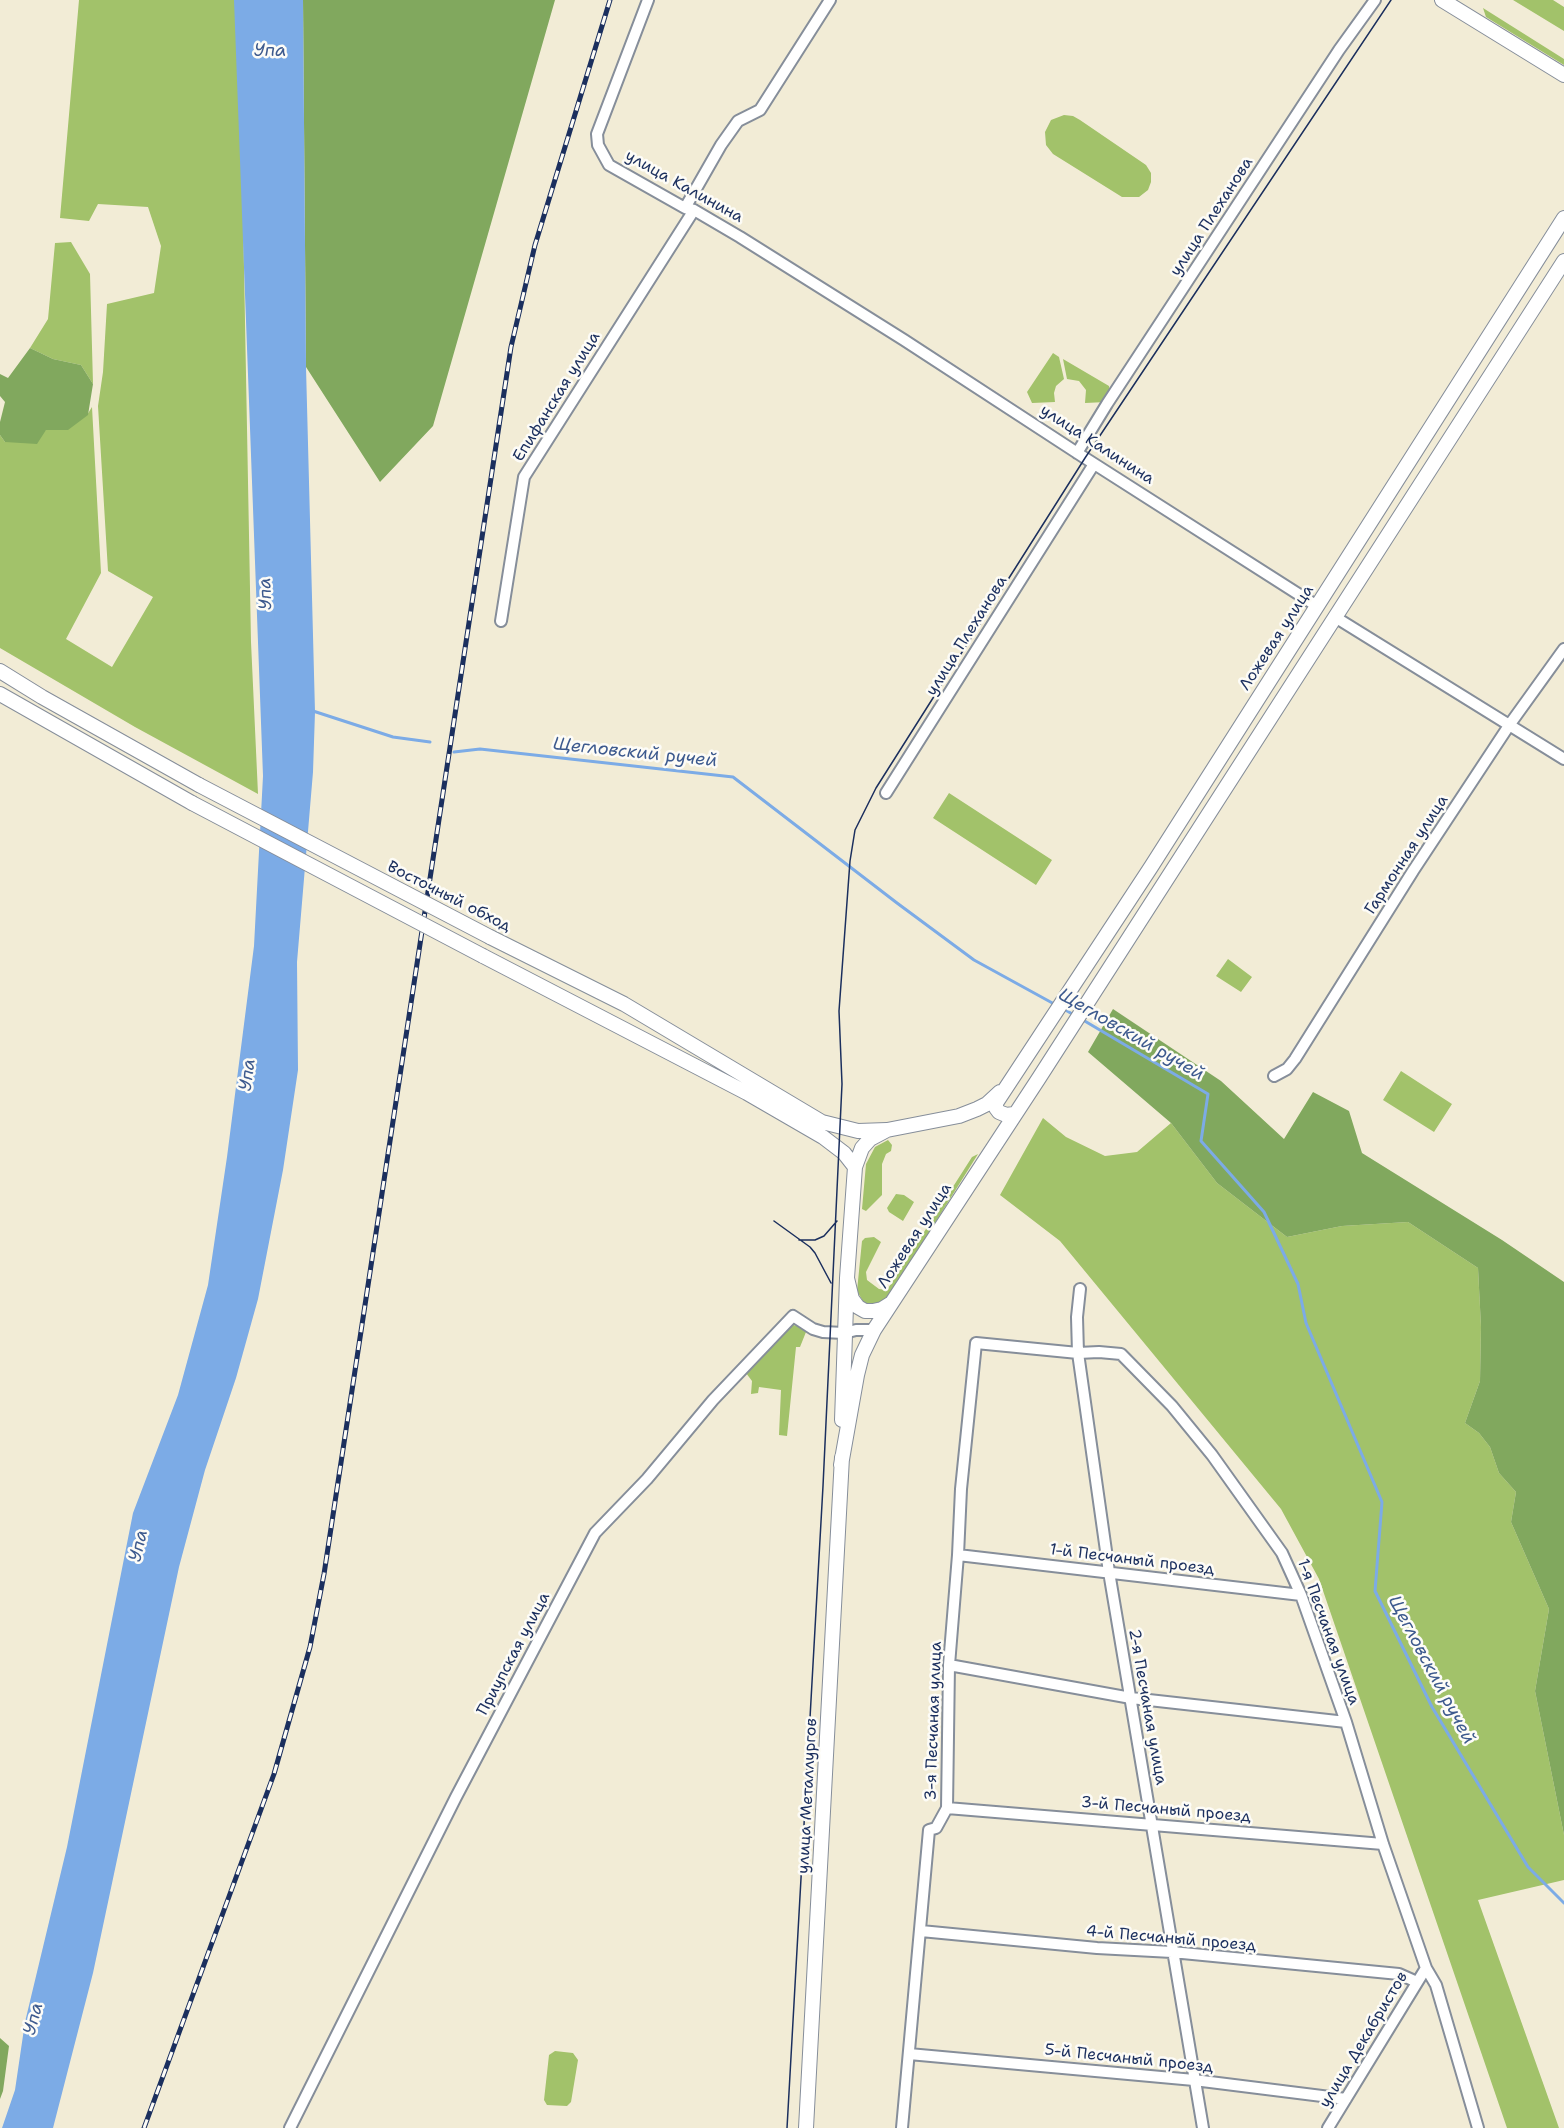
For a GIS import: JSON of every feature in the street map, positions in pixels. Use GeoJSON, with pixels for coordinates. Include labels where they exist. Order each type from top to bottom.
{"type":"FeatureCollection","features":[{"type":"Feature","properties":{"kind":"main road"},"geometry":{"type":"LineString","coordinates":[[1442,0],[1564,75]]}},
{"type":"Feature","properties":{"kind":"main road","name":"Ложевая улица"},"geometry":{"type":"LineString","coordinates":[[1014,1114],[1006,1115],[999,1112],[996,1103],[1564,218]]}},
{"type":"Feature","properties":{"kind":"main road","name":"Ложевая улица"},"geometry":{"type":"LineString","coordinates":[[1015,1075],[998,1095],[977,1109],[959,1116],[887,1130],[870,1139],[862,1148],[855,1167],[847,1278],[852,1299],[858,1307],[865,1311],[873,1311],[890,1304],[1078,1017],[1564,261]]}},
{"type":"Feature","properties":{"kind":"main road","name":"улица Калинина"},"geometry":{"type":"LineString","coordinates":[[1317,606],[1335,617]]}},
{"type":"Feature","properties":{"kind":"main road","name":"Восточный обход"},"geometry":{"type":"LineString","coordinates":[[0,671],[199,785],[490,937],[624,1004],[822,1122],[858,1131],[887,1130]]}},
{"type":"Feature","properties":{"kind":"main road"},"geometry":{"type":"LineString","coordinates":[[0,694],[192,803],[747,1093],[823,1137],[844,1153],[855,1167]]}},
{"type":"Feature","properties":{"kind":"main road"},"geometry":{"type":"LineString","coordinates":[[1081,972],[1095,973],[1098,976],[1098,985]]}},
{"type":"Feature","properties":{"kind":"main road","name":"улица Металлургов"},"geometry":{"type":"LineString","coordinates":[[806,2128],[842,1465],[847,1278]]}},
{"type":"Feature","properties":{"kind":"main road","name":"улица Металлургов"},"geometry":{"type":"LineString","coordinates":[[842,1465],[862,1356],[890,1304]]}},
{"type":"Feature","properties":{"kind":"street","name":"улица Калинина"},"geometry":{"type":"LineString","coordinates":[[648,0],[597,134],[598,145],[609,165],[690,209],[904,340],[1317,606]]}},
{"type":"Feature","properties":{"kind":"street","name":"Епифанская улица"},"geometry":{"type":"LineString","coordinates":[[501,621],[524,477],[690,209],[722,145],[738,121],[760,110],[830,0]]}},
{"type":"Feature","properties":{"kind":"street","name":"улица Плеханова"},"geometry":{"type":"LineString","coordinates":[[1077,453],[1339,50],[1375,0]]}},
{"type":"Feature","properties":{"kind":"street","name":"улица Плеханова"},"geometry":{"type":"LineString","coordinates":[[886,794],[1094,464]]}},
{"type":"Feature","properties":{"kind":"street","name":"улица Калинина"},"geometry":{"type":"LineString","coordinates":[[1335,617],[1564,759]]}},
{"type":"Feature","properties":{"kind":"street","name":"Гармонная улица"},"geometry":{"type":"LineString","coordinates":[[1274,1076],[1287,1069],[1295,1059],[1413,871],[1510,724],[1564,649]]}},
{"type":"Feature","properties":{"kind":"street","name":"2-я Песчаная улица"},"geometry":{"type":"LineString","coordinates":[[1080,1289],[1077,1317],[1078,1353],[1109,1572],[1203,2128]]}},
{"type":"Feature","properties":{"kind":"street","name":"Приупская улица"},"geometry":{"type":"LineString","coordinates":[[290,2128],[456,1797],[596,1533],[647,1479],[713,1400],[793,1317],[813,1329],[844,1333],[874,1330]]}},
{"type":"Feature","properties":{"kind":"street","name":"1-я Песчаная улица"},"geometry":{"type":"LineString","coordinates":[[976,1343],[1078,1353],[1121,1354],[1172,1406],[1212,1455],[1282,1552],[1301,1595],[1346,1722],[1383,1844],[1426,1968],[1436,1985],[1478,2128]]}},
{"type":"Feature","properties":{"kind":"street","name":"3-я Песчаная улица"},"geometry":{"type":"LineString","coordinates":[[902,2128],[929,1830],[936,1828],[946,1808],[950,1665],[961,1489],[976,1343]]}},
{"type":"Feature","properties":{"kind":"street","name":"1-й Песчаный проезд"},"geometry":{"type":"LineString","coordinates":[[958,1555],[1301,1595]]}},
{"type":"Feature","properties":{"kind":"street"},"geometry":{"type":"LineString","coordinates":[[950,1665],[1131,1698],[1346,1722]]}},
{"type":"Feature","properties":{"kind":"street","name":"3-й Песчаный проезд"},"geometry":{"type":"LineString","coordinates":[[946,1808],[1383,1844]]}},
{"type":"Feature","properties":{"kind":"street","name":"4-й Песчаный проезд"},"geometry":{"type":"LineString","coordinates":[[921,1930],[1399,1974],[1417,1982]]}},
{"type":"Feature","properties":{"kind":"street","name":"улица Декабристов"},"geometry":{"type":"LineString","coordinates":[[1330,2127],[1426,1968]]}},
{"type":"Feature","properties":{"kind":"street","name":"5-й Песчаный проезд"},"geometry":{"type":"LineString","coordinates":[[909,2054],[1194,2080],[1346,2099]]}},
{"type":"Feature","properties":{"kind":"green space"},"geometry":{"type":"Polygon","coordinates":[[[79,0],[239,0],[251,642],[258,794],[135,727],[0,648],[0,435],[5,442],[46,430],[87,415],[92,407],[101,573],[66,639],[112,667],[153,597],[108,571],[98,406],[103,372],[107,304],[154,293],[161,246],[148,207],[98,204],[89,221],[60,218],[79,0]]]}},
{"type":"Feature","properties":{"kind":"green space"},"geometry":{"type":"Polygon","coordinates":[[[303,0],[555,0],[433,426],[380,482],[306,367],[303,0]]]}},
{"type":"Feature","properties":{"kind":"green space"},"geometry":{"type":"Polygon","coordinates":[[[1513,0],[1553,0],[1564,7],[1564,31],[1513,0]]]}},
{"type":"Feature","properties":{"kind":"green space"},"geometry":{"type":"Polygon","coordinates":[[[1483,8],[1564,59],[1564,65],[1486,17],[1483,8]]]}},
{"type":"Feature","properties":{"kind":"green space"},"geometry":{"type":"Polygon","coordinates":[[[1064,115],[1080,120],[1146,165],[1151,173],[1148,190],[1139,197],[1122,197],[1053,154],[1046,145],[1045,132],[1051,120],[1064,115]]]}},
{"type":"Feature","properties":{"kind":"green space"},"geometry":{"type":"Polygon","coordinates":[[[71,242],[90,274],[93,384],[81,365],[53,359],[30,348],[48,319],[55,243],[71,242]]]}},
{"type":"Feature","properties":{"kind":"green space"},"geometry":{"type":"Polygon","coordinates":[[[30,348],[53,359],[81,365],[93,384],[88,415],[68,430],[46,430],[37,444],[5,442],[0,435],[0,422],[5,402],[0,396],[0,374],[8,378],[30,348]]]}},
{"type":"Feature","properties":{"kind":"green space"},"geometry":{"type":"Polygon","coordinates":[[[1053,353],[1059,357],[1064,379],[1056,386],[1055,402],[1032,403],[1027,392],[1053,353]]]}},
{"type":"Feature","properties":{"kind":"green space"},"geometry":{"type":"Polygon","coordinates":[[[1063,359],[1109,386],[1110,392],[1106,402],[1085,403],[1086,390],[1079,381],[1067,379],[1063,359]]]}},
{"type":"Feature","properties":{"kind":"green space"},"geometry":{"type":"Polygon","coordinates":[[[949,793],[1052,860],[1036,885],[933,818],[949,793]]]}},
{"type":"Feature","properties":{"kind":"green space"},"geometry":{"type":"Polygon","coordinates":[[[1228,959],[1252,977],[1241,992],[1216,976],[1228,959]]]}},
{"type":"Feature","properties":{"kind":"green space"},"geometry":{"type":"Polygon","coordinates":[[[1113,1009],[1221,1081],[1284,1139],[1313,1092],[1349,1111],[1362,1153],[1502,1240],[1564,1282],[1564,1835],[1535,1691],[1549,1609],[1511,1522],[1516,1492],[1499,1473],[1490,1447],[1479,1433],[1465,1423],[1480,1381],[1481,1327],[1478,1268],[1408,1222],[1342,1226],[1287,1237],[1217,1183],[1171,1123],[1088,1052],[1113,1009]]]}},
{"type":"Feature","properties":{"kind":"green space"},"geometry":{"type":"Polygon","coordinates":[[[1401,1071],[1452,1104],[1434,1132],[1383,1100],[1401,1071]]]}},
{"type":"Feature","properties":{"kind":"green space"},"geometry":{"type":"Polygon","coordinates":[[[1043,1118],[1066,1137],[1105,1156],[1137,1152],[1171,1123],[1217,1183],[1287,1237],[1342,1226],[1408,1222],[1478,1268],[1481,1327],[1480,1381],[1465,1423],[1479,1433],[1490,1447],[1499,1473],[1516,1492],[1511,1522],[1549,1609],[1535,1691],[1564,1835],[1564,1880],[1478,1900],[1559,2128],[1507,2128],[1319,1579],[1281,1509],[1060,1241],[1000,1195],[1043,1118]]]}},
{"type":"Feature","properties":{"kind":"green space"},"geometry":{"type":"Polygon","coordinates":[[[888,1140],[892,1145],[891,1151],[886,1154],[882,1164],[882,1195],[866,1211],[862,1209],[866,1164],[875,1147],[888,1140]]]}},
{"type":"Feature","properties":{"kind":"green space"},"geometry":{"type":"Polygon","coordinates":[[[978,1154],[885,1303],[874,1306],[864,1303],[857,1291],[862,1241],[865,1238],[874,1237],[881,1242],[866,1272],[867,1280],[879,1289],[887,1290],[972,1157],[978,1154]]]}},
{"type":"Feature","properties":{"kind":"green space"},"geometry":{"type":"Polygon","coordinates":[[[896,1194],[904,1195],[914,1202],[903,1221],[889,1212],[887,1208],[896,1194]]]}},
{"type":"Feature","properties":{"kind":"green space"},"geometry":{"type":"Polygon","coordinates":[[[793,1325],[806,1332],[800,1347],[796,1347],[787,1436],[779,1435],[781,1390],[759,1387],[758,1393],[751,1394],[752,1381],[746,1373],[793,1325]]]}},
{"type":"Feature","properties":{"kind":"green space"},"geometry":{"type":"Polygon","coordinates":[[[0,2038],[9,2046],[0,2099],[0,2038]]]}},
{"type":"Feature","properties":{"kind":"green space"},"geometry":{"type":"Polygon","coordinates":[[[555,2051],[573,2053],[578,2060],[571,2102],[567,2106],[547,2105],[544,2100],[549,2055],[555,2051]]]}},
{"type":"Feature","properties":{"kind":"water","name":"Упа"},"geometry":{"type":"Polygon","coordinates":[[[234,0],[303,0],[306,367],[315,712],[313,772],[297,962],[298,1070],[283,1170],[258,1299],[236,1378],[205,1470],[179,1567],[93,1973],[53,2128],[2,2128],[15,2090],[25,2022],[67,1847],[133,1513],[178,1395],[208,1285],[254,946],[263,776],[234,0]]]}},
{"type":"Feature","properties":{"kind":"waterway","name":"Щегловский ручей"},"geometry":{"type":"LineString","coordinates":[[313,711],[393,737],[430,742]]}},
{"type":"Feature","properties":{"kind":"waterway","name":"Щегловский ручей"},"geometry":{"type":"LineString","coordinates":[[454,752],[480,749],[733,777],[974,960],[1056,1005]]}},
{"type":"Feature","properties":{"kind":"waterway","name":"Щегловский ручей"},"geometry":{"type":"LineString","coordinates":[[1062,1008],[1074,1015]]}},
{"type":"Feature","properties":{"kind":"waterway","name":"Щегловский ручей"},"geometry":{"type":"LineString","coordinates":[[1083,1020],[1208,1094],[1201,1141],[1264,1212],[1298,1284],[1306,1323],[1382,1502],[1375,1591],[1432,1707],[1528,1867],[1564,1903]]}},
{"type":"Feature","properties":{"kind":"tram line"},"geometry":{"type":"LineString","coordinates":[[787,2128],[823,1486],[842,1084],[839,1011],[850,861],[855,830],[876,788],[1085,458],[1391,0]]}},
{"type":"Feature","properties":{"kind":"tram line"},"geometry":{"type":"LineString","coordinates":[[774,1221],[810,1247],[831,1283]]}},
{"type":"Feature","properties":{"kind":"tram line"},"geometry":{"type":"LineString","coordinates":[[799,1240],[815,1240],[824,1236],[837,1221]]}},
{"type":"Feature","properties":{"kind":"railway"},"geometry":{"type":"LineString","coordinates":[[144,2128],[274,1774],[310,1647],[324,1574],[511,347],[535,245],[610,0]]}}]}
